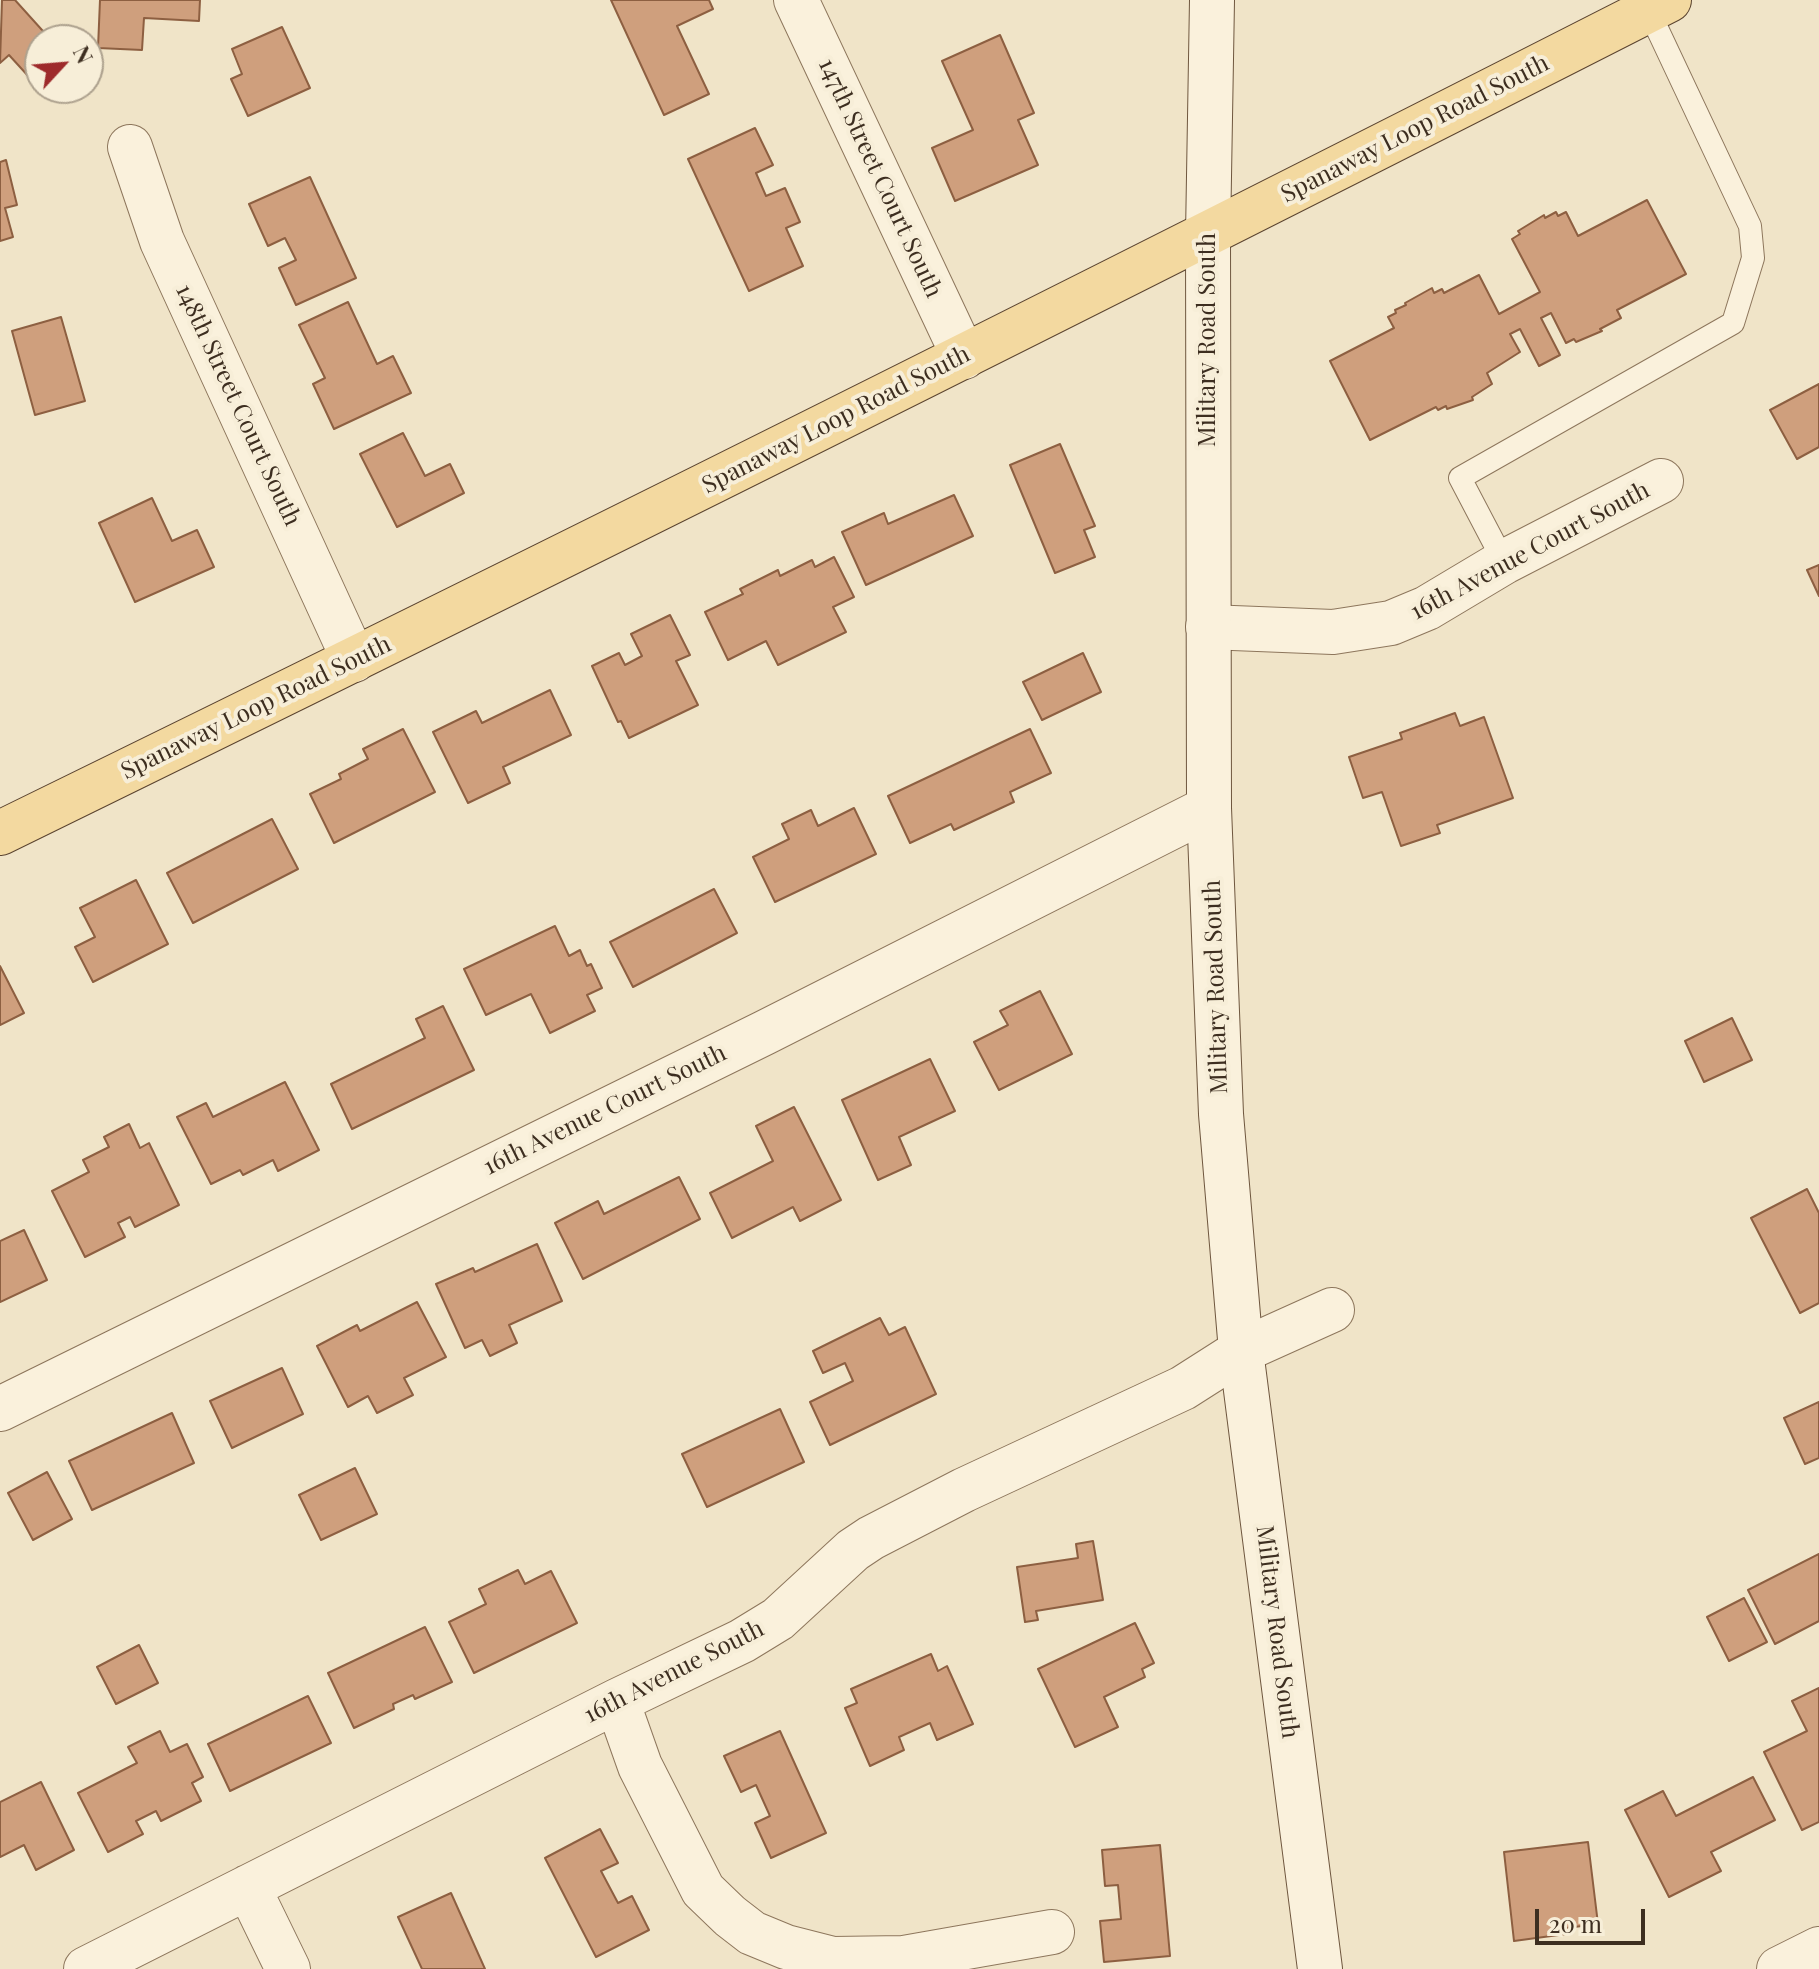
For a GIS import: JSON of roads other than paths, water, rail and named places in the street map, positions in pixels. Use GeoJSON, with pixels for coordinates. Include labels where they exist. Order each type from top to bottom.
{"type":"FeatureCollection","features":[{"type":"Feature","properties":{"kind":"main road","name":"Spanaway Loop Road South"},"geometry":{"type":"LineString","coordinates":[[0,833],[1208,235],[1654,4]]}},
{"type":"Feature","properties":{"kind":"street","name":"147th Street Court South"},"geometry":{"type":"LineString","coordinates":[[796,0],[964,357]]}},
{"type":"Feature","properties":{"kind":"street","name":"Military Road South"},"geometry":{"type":"LineString","coordinates":[[1212,0],[1208,235],[1209,808],[1221,1114],[1241,1351],[1320,1969]]}},
{"type":"Feature","properties":{"kind":"street","name":"148th Street Court South"},"geometry":{"type":"LineString","coordinates":[[130,147],[162,241],[354,660]]}},
{"type":"Feature","properties":{"kind":"street","name":"16th Avenue Court South"},"geometry":{"type":"LineString","coordinates":[[1208,627],[1333,632],[1391,623],[1427,608],[1504,562],[1661,481]]}},
{"type":"Feature","properties":{"kind":"street","name":"16th Avenue Court South"},"geometry":{"type":"LineString","coordinates":[[0,1409],[764,1033],[1209,808]]}},
{"type":"Feature","properties":{"kind":"street","name":"16th Avenue South"},"geometry":{"type":"LineString","coordinates":[[86,1969],[742,1641],[778,1619],[853,1550],[871,1538],[964,1490],[1183,1388],[1241,1351],[1332,1310]]}},
{"type":"Feature","properties":{"kind":"street"},"geometry":{"type":"LineString","coordinates":[[617,1701],[640,1766],[703,1890],[752,1933],[786,1947],[833,1959],[904,1958],[1052,1932]]}},
{"type":"Feature","properties":{"kind":"street"},"geometry":{"type":"LineString","coordinates":[[248,1887],[288,1969]]}},
{"type":"Feature","properties":{"kind":"street"},"geometry":{"type":"LineString","coordinates":[[1779,1969],[1819,1949]]}},
{"type":"Feature","properties":{"kind":"lane"},"geometry":{"type":"LineString","coordinates":[[1504,562],[1460,478],[1733,323],[1753,258],[1750,226],[1654,4]]}}]}
